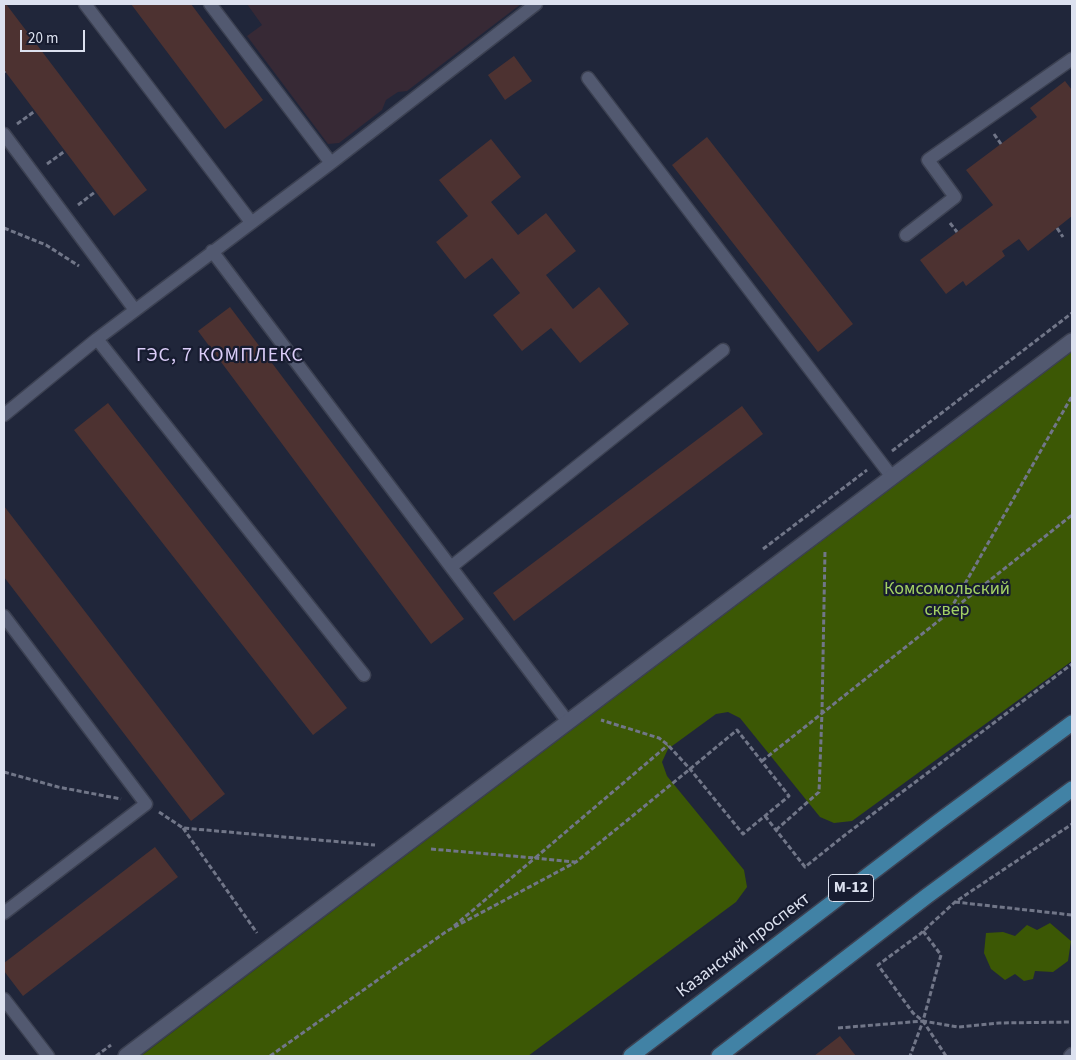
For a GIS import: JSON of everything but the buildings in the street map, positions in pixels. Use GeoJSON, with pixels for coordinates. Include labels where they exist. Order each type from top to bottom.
{"type":"FeatureCollection","features":[{"type":"Feature","properties":{"kind":"main road","name":"Казанский проспект"},"geometry":{"type":"LineString","coordinates":[[632,1056],[938,822],[1072,723]]}},
{"type":"Feature","properties":{"kind":"main road"},"geometry":{"type":"LineString","coordinates":[[719,1056],[927,896],[1072,789]]}},
{"type":"Feature","properties":{"kind":"street"},"geometry":{"type":"LineString","coordinates":[[126,1056],[1072,341]]}},
{"type":"Feature","properties":{"kind":"lane"},"geometry":{"type":"LineString","coordinates":[[85,4],[251,222]]}},
{"type":"Feature","properties":{"kind":"lane"},"geometry":{"type":"LineString","coordinates":[[210,4],[331,163]]}},
{"type":"Feature","properties":{"kind":"lane"},"geometry":{"type":"LineString","coordinates":[[4,415],[97,339],[331,163],[536,4]]}},
{"type":"Feature","properties":{"kind":"lane"},"geometry":{"type":"LineString","coordinates":[[906,235],[955,197],[928,160],[1072,59]]}},
{"type":"Feature","properties":{"kind":"lane"},"geometry":{"type":"LineString","coordinates":[[588,78],[892,478]]}},
{"type":"Feature","properties":{"kind":"lane"},"geometry":{"type":"LineString","coordinates":[[8,131],[34,174],[135,310]]}},
{"type":"Feature","properties":{"kind":"lane"},"geometry":{"type":"LineString","coordinates":[[212,252],[451,567],[574,718]]}},
{"type":"Feature","properties":{"kind":"lane"},"geometry":{"type":"LineString","coordinates":[[97,339],[364,675]]}},
{"type":"Feature","properties":{"kind":"lane"},"geometry":{"type":"LineString","coordinates":[[451,567],[723,350]]}},
{"type":"Feature","properties":{"kind":"lane"},"geometry":{"type":"LineString","coordinates":[[4,616],[146,804],[4,913]]}},
{"type":"Feature","properties":{"kind":"lane"},"geometry":{"type":"LineString","coordinates":[[4,999],[48,1056]]}},
{"type":"Feature","properties":{"kind":"path"},"geometry":{"type":"LineString","coordinates":[[8,131],[35,111]]}},
{"type":"Feature","properties":{"kind":"path"},"geometry":{"type":"LineString","coordinates":[[34,174],[65,152]]}},
{"type":"Feature","properties":{"kind":"path"},"geometry":{"type":"LineString","coordinates":[[64,215],[95,192]]}},
{"type":"Feature","properties":{"kind":"path"},"geometry":{"type":"LineString","coordinates":[[4,228],[46,246],[87,270]]}},
{"type":"Feature","properties":{"kind":"path"},"geometry":{"type":"LineString","coordinates":[[1057,228],[1063,237]]}},
{"type":"Feature","properties":{"kind":"path"},"geometry":{"type":"LineString","coordinates":[[948,613],[1072,396]]}},
{"type":"Feature","properties":{"kind":"path"},"geometry":{"type":"LineString","coordinates":[[776,830],[818,792],[822,712],[826,501]]}},
{"type":"Feature","properties":{"kind":"path"},"geometry":{"type":"LineString","coordinates":[[762,761],[1072,515]]}},
{"type":"Feature","properties":{"kind":"path"},"geometry":{"type":"LineString","coordinates":[[765,816],[805,867],[1072,664]]}},
{"type":"Feature","properties":{"kind":"path"},"geometry":{"type":"LineString","coordinates":[[447,931],[576,862],[690,769],[736,730],[789,796],[743,834],[690,769],[659,738],[574,718]]}},
{"type":"Feature","properties":{"kind":"path"},"geometry":{"type":"LineString","coordinates":[[270,1056],[447,931],[668,745]]}},
{"type":"Feature","properties":{"kind":"path"},"geometry":{"type":"LineString","coordinates":[[4,772],[58,787],[146,804],[182,828],[257,934]]}},
{"type":"Feature","properties":{"kind":"path"},"geometry":{"type":"LineString","coordinates":[[946,1056],[923,1021],[913,1012],[878,965],[923,932],[955,902],[1072,824]]}},
{"type":"Feature","properties":{"kind":"path"},"geometry":{"type":"LineString","coordinates":[[182,828],[373,845]]}},
{"type":"Feature","properties":{"kind":"path"},"geometry":{"type":"LineString","coordinates":[[403,847],[576,862]]}},
{"type":"Feature","properties":{"kind":"path"},"geometry":{"type":"LineString","coordinates":[[955,902],[1072,915]]}},
{"type":"Feature","properties":{"kind":"path"},"geometry":{"type":"LineString","coordinates":[[910,1056],[923,1021],[941,954],[923,932]]}},
{"type":"Feature","properties":{"kind":"path"},"geometry":{"type":"LineString","coordinates":[[838,1028],[923,1021],[958,1027],[999,1023],[1072,1022]]}},
{"type":"Feature","properties":{"kind":"shaded area"},"geometry":{"type":"Polygon","coordinates":[[[247,4],[521,4],[407,91],[398,92],[386,100],[382,110],[339,143],[328,144],[247,36],[262,25],[247,4]]]}},
{"type":"Feature","properties":{"kind":"green space","name":"Комсомольский сквер"},"geometry":{"type":"Polygon","coordinates":[[[1072,351],[1072,661],[852,821],[834,823],[820,817],[740,718],[728,712],[716,714],[668,749],[662,762],[667,776],[744,870],[747,887],[736,902],[528,1056],[141,1056],[1072,351]]]}},
{"type":"Feature","properties":{"kind":"green space"},"geometry":{"type":"Polygon","coordinates":[[[1050,923],[1071,941],[1068,961],[1053,972],[1035,971],[1033,979],[1024,981],[1015,974],[1005,980],[991,969],[984,953],[986,933],[1003,932],[1015,936],[1027,925],[1037,930],[1050,923]]]}},
{"type":"Feature","properties":{"kind":"district","name":"ГЭС, 7 КОМПЛЕКС"},"geometry":{"type":"Point","coordinates":[220,357]}}]}
